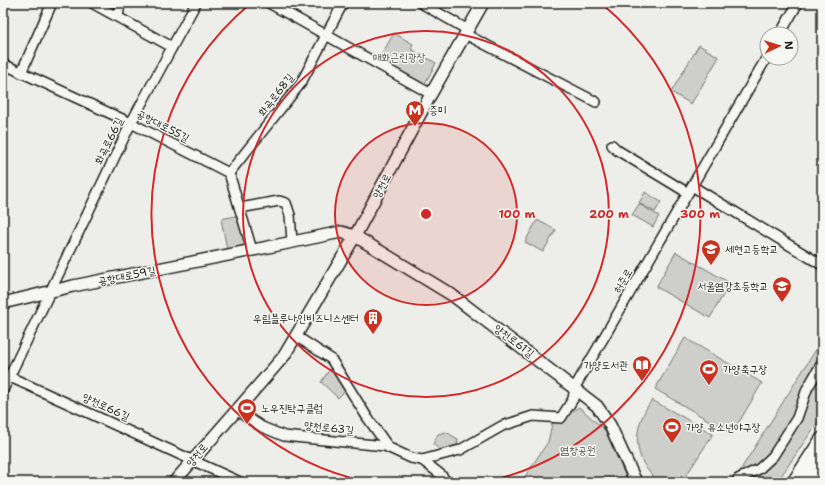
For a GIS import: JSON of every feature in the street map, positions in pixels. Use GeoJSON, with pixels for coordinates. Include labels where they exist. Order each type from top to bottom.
{"type":"FeatureCollection","features":[{"type":"Feature","properties":{"kind":"highway"},"geometry":{"type":"LineString","coordinates":[[793,482],[822,439]]}},
{"type":"Feature","properties":{"kind":"highway"},"geometry":{"type":"LineString","coordinates":[[806,482],[822,458]]}},
{"type":"Feature","properties":{"kind":"main road","name":"양천로"},"geometry":{"type":"LineString","coordinates":[[174,482],[284,356],[355,236],[431,94],[483,3]]}},
{"type":"Feature","properties":{"kind":"main road","name":"공항대로59길"},"geometry":{"type":"LineString","coordinates":[[3,303],[292,241],[341,232],[355,236]]}},
{"type":"Feature","properties":{"kind":"main road","name":"양천로61길"},"geometry":{"type":"LineString","coordinates":[[355,236],[452,295],[575,387],[597,406],[610,425],[636,482]]}},
{"type":"Feature","properties":{"kind":"street"},"geometry":{"type":"LineString","coordinates":[[21,73],[52,3]]}},
{"type":"Feature","properties":{"kind":"street"},"geometry":{"type":"LineString","coordinates":[[92,3],[172,47]]}},
{"type":"Feature","properties":{"kind":"street"},"geometry":{"type":"LineString","coordinates":[[118,17],[120,3]]}},
{"type":"Feature","properties":{"kind":"street","name":"화곡로66길"},"geometry":{"type":"LineString","coordinates":[[3,390],[131,123],[196,3]]}},
{"type":"Feature","properties":{"kind":"street"},"geometry":{"type":"LineString","coordinates":[[269,3],[327,34],[431,94]]}},
{"type":"Feature","properties":{"kind":"street","name":"화곡로68길"},"geometry":{"type":"LineString","coordinates":[[229,173],[301,83],[343,3]]}},
{"type":"Feature","properties":{"kind":"street"},"geometry":{"type":"LineString","coordinates":[[421,3],[466,32],[554,82],[596,102]]}},
{"type":"Feature","properties":{"kind":"street"},"geometry":{"type":"LineString","coordinates":[[785,26],[798,3]]}},
{"type":"Feature","properties":{"kind":"street","name":"공항대로55길"},"geometry":{"type":"LineString","coordinates":[[3,64],[131,123],[229,173]]}},
{"type":"Feature","properties":{"kind":"street","name":"허준로"},"geometry":{"type":"LineString","coordinates":[[575,387],[762,66]]}},
{"type":"Feature","properties":{"kind":"street"},"geometry":{"type":"LineString","coordinates":[[612,145],[617,150],[822,265]]}},
{"type":"Feature","properties":{"kind":"street"},"geometry":{"type":"LineString","coordinates":[[229,173],[252,250]]}},
{"type":"Feature","properties":{"kind":"street"},"geometry":{"type":"LineString","coordinates":[[240,208],[279,201],[286,203],[290,215],[292,241]]}},
{"type":"Feature","properties":{"kind":"street"},"geometry":{"type":"LineString","coordinates":[[296,336],[331,359],[389,448]]}},
{"type":"Feature","properties":{"kind":"street"},"geometry":{"type":"LineString","coordinates":[[736,482],[738,479],[759,469],[773,456],[797,418],[807,389],[822,363]]}},
{"type":"Feature","properties":{"kind":"street","name":"양천로66길"},"geometry":{"type":"LineString","coordinates":[[10,377],[240,482]]}},
{"type":"Feature","properties":{"kind":"street"},"geometry":{"type":"LineString","coordinates":[[422,460],[460,450],[502,426],[533,416],[561,418],[573,399],[575,387]]}},
{"type":"Feature","properties":{"kind":"street","name":"양천로63길"},"geometry":{"type":"LineString","coordinates":[[236,410],[262,427],[284,436],[385,446],[411,458],[422,460],[440,474],[447,482]]}},
{"type":"Feature","properties":{"kind":"green space","name":"매화근린광장"},"geometry":{"type":"Polygon","coordinates":[[[394,33],[413,44],[411,49],[436,63],[423,87],[378,61],[394,33]]]}},
{"type":"Feature","properties":{"kind":"green space"},"geometry":{"type":"Polygon","coordinates":[[[699,45],[719,57],[691,104],[671,92],[699,45]]]}},
{"type":"Feature","properties":{"kind":"green space"},"geometry":{"type":"Polygon","coordinates":[[[645,192],[661,202],[655,212],[639,203],[645,192]]]}},
{"type":"Feature","properties":{"kind":"green space"},"geometry":{"type":"Polygon","coordinates":[[[639,204],[659,216],[653,227],[632,215],[639,204]]]}},
{"type":"Feature","properties":{"kind":"green space"},"geometry":{"type":"Polygon","coordinates":[[[241,215],[251,249],[228,254],[221,219],[241,215]]]}},
{"type":"Feature","properties":{"kind":"green space"},"geometry":{"type":"Polygon","coordinates":[[[537,220],[556,230],[543,252],[525,242],[537,220]]]}},
{"type":"Feature","properties":{"kind":"green space"},"geometry":{"type":"Polygon","coordinates":[[[676,252],[730,283],[710,318],[656,287],[676,252]]]}},
{"type":"Feature","properties":{"kind":"green space","name":"가양축구장"},"geometry":{"type":"Polygon","coordinates":[[[685,338],[762,383],[732,434],[655,389],[685,338]]]}},
{"type":"Feature","properties":{"kind":"green space"},"geometry":{"type":"Polygon","coordinates":[[[822,340],[822,416],[777,482],[739,482],[736,477],[822,340]]]}},
{"type":"Feature","properties":{"kind":"green space"},"geometry":{"type":"Polygon","coordinates":[[[330,369],[346,390],[338,398],[321,382],[330,369]]]}},
{"type":"Feature","properties":{"kind":"green space","name":"가양 유소년야구장"},"geometry":{"type":"Polygon","coordinates":[[[652,400],[713,434],[682,482],[660,482],[651,474],[639,454],[638,432],[645,410],[652,400]]]}},
{"type":"Feature","properties":{"kind":"green space","name":"염창공원"},"geometry":{"type":"Polygon","coordinates":[[[579,407],[605,430],[628,482],[521,482],[548,442],[552,424],[579,407]]]}},
{"type":"Feature","properties":{"kind":"green space"},"geometry":{"type":"Polygon","coordinates":[[[446,432],[458,439],[457,445],[440,450],[433,444],[438,434],[446,432]]]}},
{"type":"Feature","properties":{"kind":"place","name":"증미"},"geometry":{"type":"Point","coordinates":[415,127]}},
{"type":"Feature","properties":{"kind":"place","name":"세현고등학교"},"geometry":{"type":"Point","coordinates":[711,266]}},
{"type":"Feature","properties":{"kind":"place","name":"서울염강초등학교"},"geometry":{"type":"Point","coordinates":[782,303]}},
{"type":"Feature","properties":{"kind":"place","name":"우림블루나인비즈니스센터"},"geometry":{"type":"Point","coordinates":[373,335]}},
{"type":"Feature","properties":{"kind":"place","name":"가양도서관"},"geometry":{"type":"Point","coordinates":[642,382]}},
{"type":"Feature","properties":{"kind":"place","name":"가양축구장"},"geometry":{"type":"Point","coordinates":[709,386]}},
{"type":"Feature","properties":{"kind":"place","name":"노우진탁구클럽"},"geometry":{"type":"Point","coordinates":[247,425]}},
{"type":"Feature","properties":{"kind":"place","name":"가양 유소년야구장"},"geometry":{"type":"Point","coordinates":[672,444]}}]}
